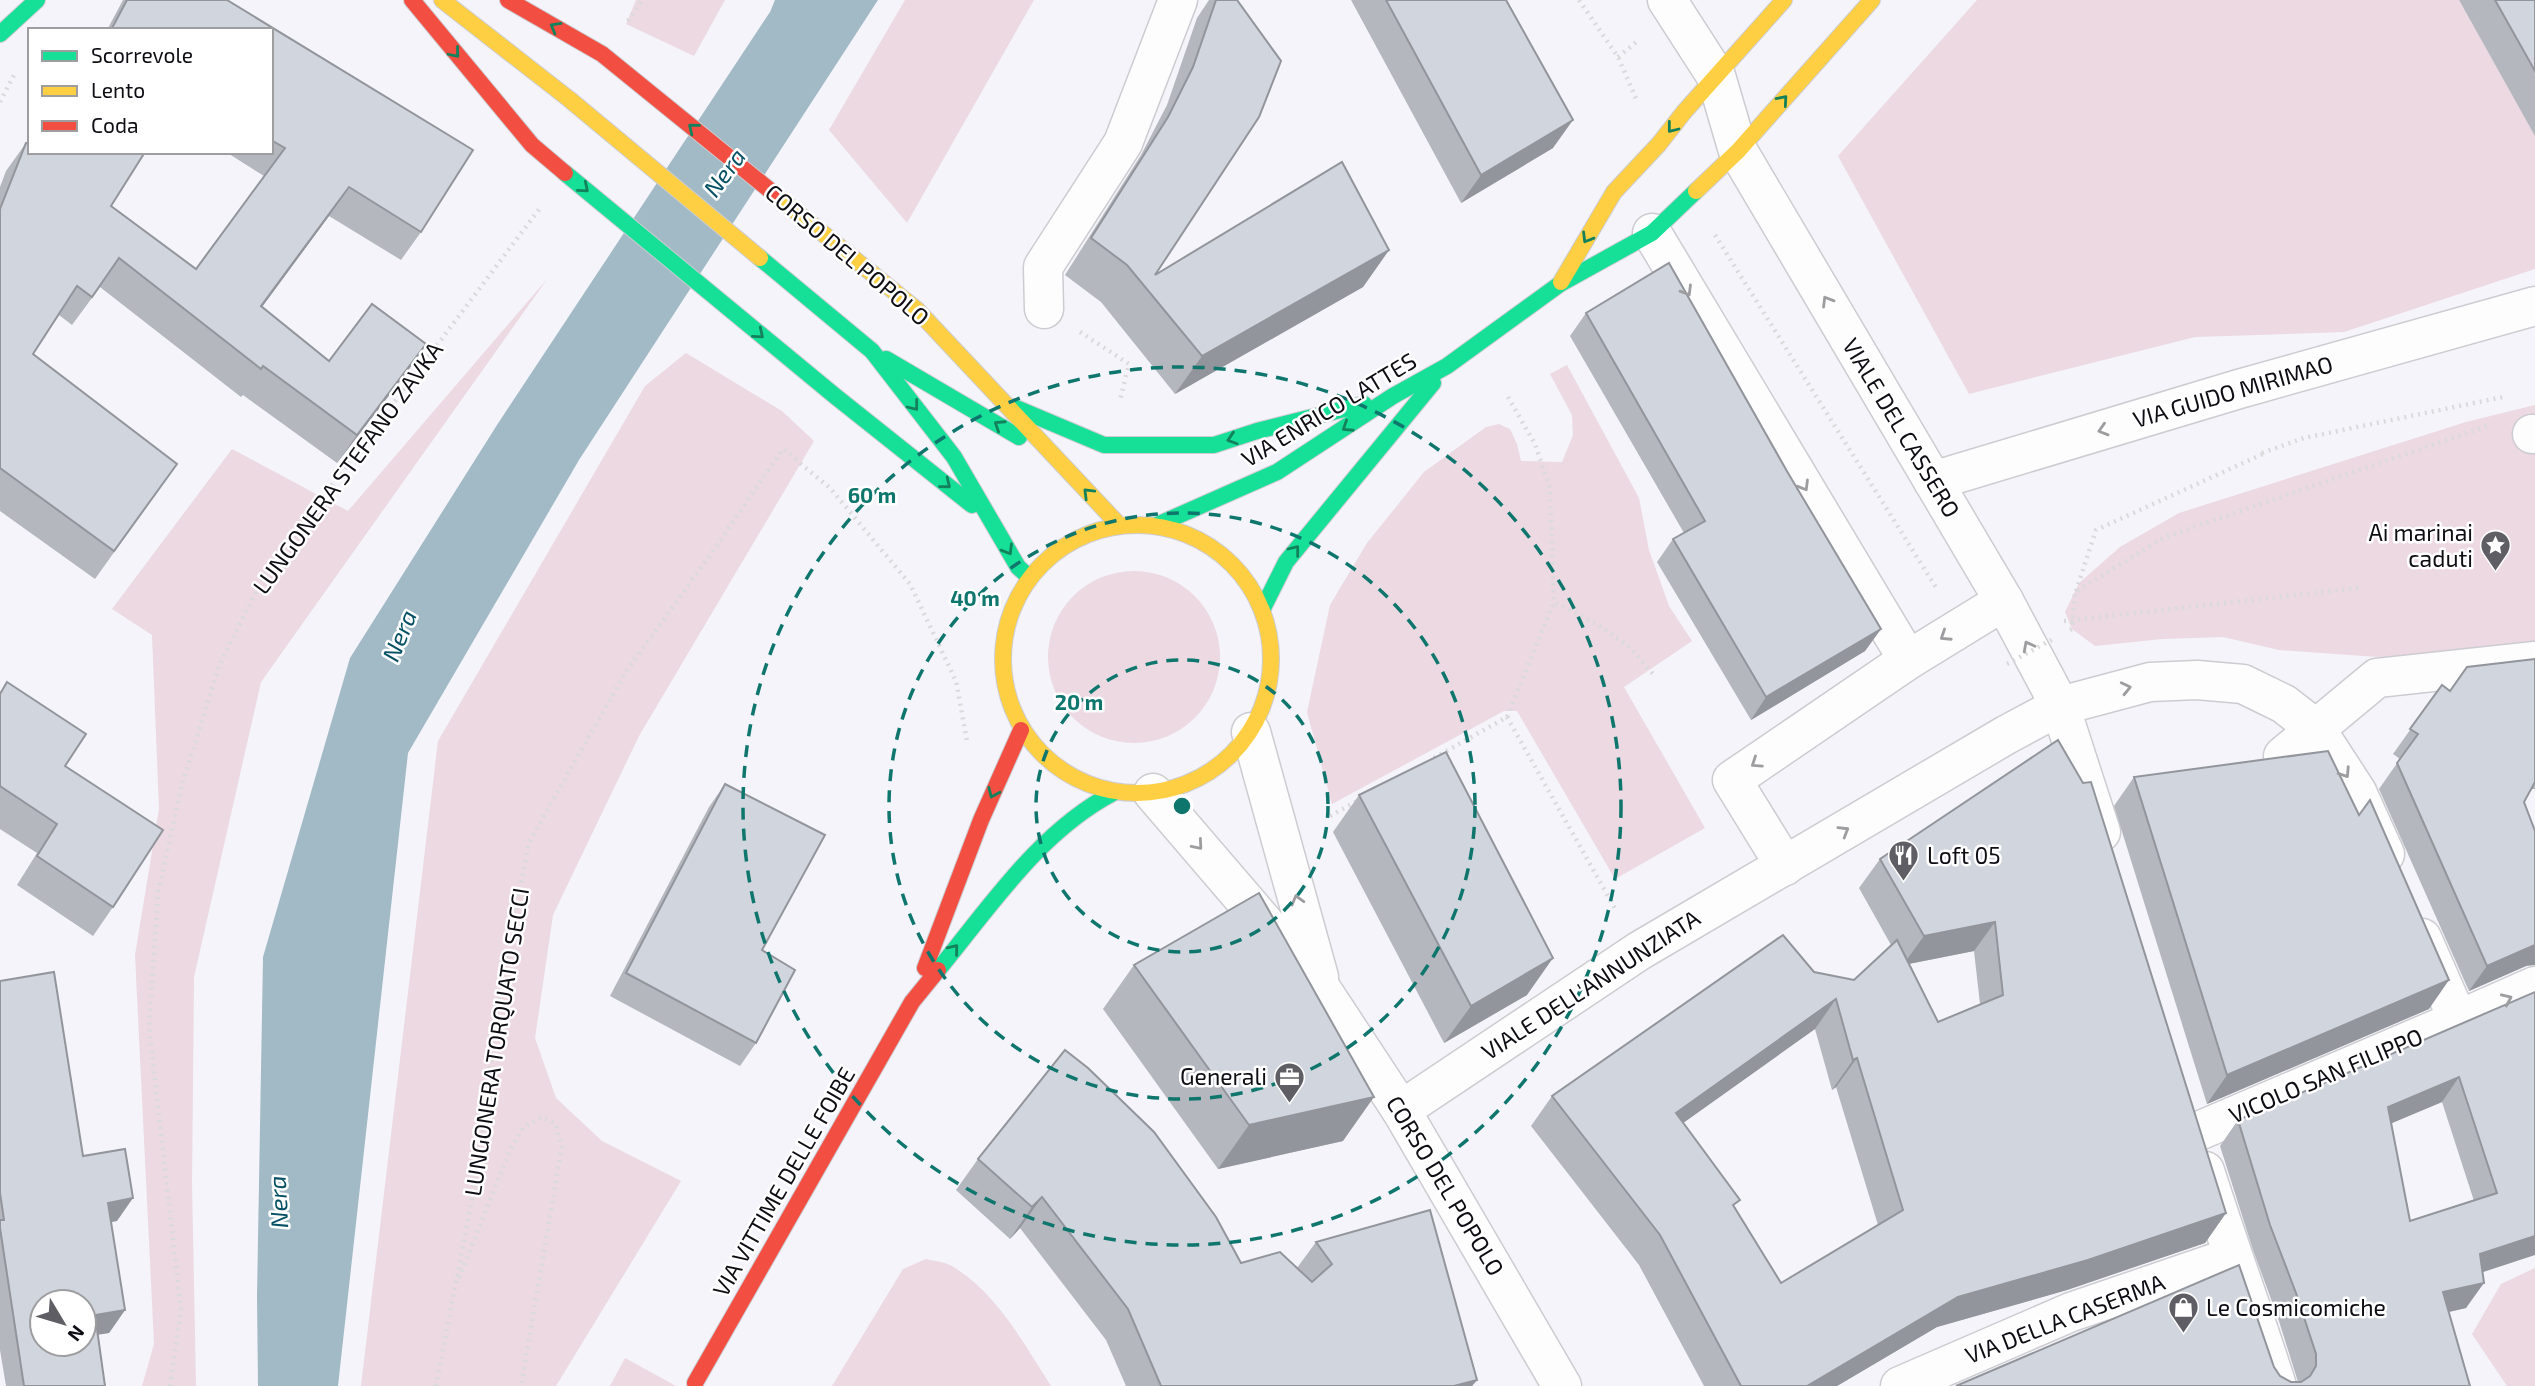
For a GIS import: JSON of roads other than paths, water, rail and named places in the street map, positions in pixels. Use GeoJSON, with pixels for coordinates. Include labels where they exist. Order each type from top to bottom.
{"type":"FeatureCollection","features":[{"type":"Feature","properties":{"kind":"street"},"geometry":{"type":"LineString","coordinates":[[0,34],[37,0]]}},
{"type":"Feature","properties":{"kind":"street"},"geometry":{"type":"LineString","coordinates":[[412,0],[532,145],[835,396],[990,520]]}},
{"type":"Feature","properties":{"kind":"street"},"geometry":{"type":"LineString","coordinates":[[442,0],[569,99],[872,352],[988,417],[1057,461]]}},
{"type":"Feature","properties":{"kind":"street","name":"CORSO DEL POPOLO"},"geometry":{"type":"LineString","coordinates":[[508,0],[602,54],[917,310],[1119,525]]}},
{"type":"Feature","properties":{"kind":"street"},"geometry":{"type":"LineString","coordinates":[[1044,309],[1043,267],[1123,143],[1178,0]]}},
{"type":"Feature","properties":{"kind":"street","name":"VIALE DEL CASSERO"},"geometry":{"type":"LineString","coordinates":[[1667,0],[1716,76],[1738,151],[2010,613],[2093,768],[2111,867]]}},
{"type":"Feature","properties":{"kind":"street"},"geometry":{"type":"LineString","coordinates":[[1716,76],[1784,0]]}},
{"type":"Feature","properties":{"kind":"street"},"geometry":{"type":"LineString","coordinates":[[1872,0],[1738,151],[1652,233],[1908,660]]}},
{"type":"Feature","properties":{"kind":"street","name":"VIA ENRICO LATTES"},"geometry":{"type":"LineString","coordinates":[[1560,284],[1614,192],[1716,76]]}},
{"type":"Feature","properties":{"kind":"street","name":"VIA ENRICO LATTES"},"geometry":{"type":"LineString","coordinates":[[1157,525],[1277,472],[1393,396],[1447,366],[1560,284],[1652,233]]}},
{"type":"Feature","properties":{"kind":"street","name":"VIA GUIDO MIRIMAO"},"geometry":{"type":"LineString","coordinates":[[1933,481],[2239,389],[2535,306]]}},
{"type":"Feature","properties":{"kind":"street"},"geometry":{"type":"LineString","coordinates":[[872,352],[954,457],[1018,567],[1029,577]]}},
{"type":"Feature","properties":{"kind":"street","name":"VIA ENRICO LATTES"},"geometry":{"type":"LineString","coordinates":[[1262,610],[1286,562],[1447,366]]}},
{"type":"Feature","properties":{"kind":"street"},"geometry":{"type":"LineString","coordinates":[[1007,404],[1104,445],[1214,445],[1257,431],[1393,396]]}},
{"type":"Feature","properties":{"kind":"street"},"geometry":{"type":"LineString","coordinates":[[1119,525],[1157,525],[1191,535],[1221,553],[1246,578],[1262,610],[1272,650],[1267,693],[1251,732],[1224,761],[1191,783],[1153,793],[1113,793],[1077,781],[1045,760],[1021,730],[1002,680],[1005,626],[1029,577],[1054,552],[1084,534],[1119,525]]}},
{"type":"Feature","properties":{"kind":"street"},"geometry":{"type":"LineString","coordinates":[[1785,866],[1732,780],[1963,625],[2010,613]]}},
{"type":"Feature","properties":{"kind":"street"},"geometry":{"type":"LineString","coordinates":[[2283,756],[2377,678],[2535,661]]}},
{"type":"Feature","properties":{"kind":"street","name":"VIALE DELL'ANNUNZIATA"},"geometry":{"type":"LineString","coordinates":[[1401,1110],[1639,951],[2060,706],[2150,682],[2197,680],[2243,684],[2284,704],[2316,729],[2357,792],[2458,1020]]}},
{"type":"Feature","properties":{"kind":"street","name":"VIA VITTIME DELLE FOIBE"},"geometry":{"type":"LineString","coordinates":[[695,1384],[912,1002],[982,820],[1021,730]]}},
{"type":"Feature","properties":{"kind":"street","name":"CORSO DEL POPOLO"},"geometry":{"type":"LineString","coordinates":[[1251,732],[1322,990]]}},
{"type":"Feature","properties":{"kind":"street","name":"VIA VITTIME DELLE FOIBE"},"geometry":{"type":"LineString","coordinates":[[912,1002],[1030,857],[1092,804],[1113,793]]}},
{"type":"Feature","properties":{"kind":"street","name":"CORSO DEL POPOLO"},"geometry":{"type":"LineString","coordinates":[[1153,793],[1322,990],[1401,1110],[1562,1386]]}},
{"type":"Feature","properties":{"kind":"street","name":"VICOLO SAN FILIPPO"},"geometry":{"type":"LineString","coordinates":[[2194,1133],[2535,986]]}},
{"type":"Feature","properties":{"kind":"street"},"geometry":{"type":"LineString","coordinates":[[2182,1095],[2232,1257],[2277,1386]]}},
{"type":"Feature","properties":{"kind":"street","name":"VIA DELLA CASERMA"},"geometry":{"type":"LineString","coordinates":[[1900,1386],[2071,1312],[2232,1257]]}},
{"type":"Feature","properties":{"kind":"water","name":"Nera"},"geometry":{"type":"Polygon","coordinates":[[[775,0],[878,0],[579,460],[408,753],[338,1386],[258,1386],[263,957],[350,658],[497,425],[770,12],[775,0]]]}},
{"type":"Feature","properties":{"kind":"place","name":"Ai marinai caduti"},"geometry":{"type":"Point","coordinates":[2496,573]}},
{"type":"Feature","properties":{"kind":"place","name":"Loft 05"},"geometry":{"type":"Point","coordinates":[1904,883]}},
{"type":"Feature","properties":{"kind":"place","name":"Generali"},"geometry":{"type":"Point","coordinates":[1290,1104]}},
{"type":"Feature","properties":{"kind":"place","name":"Le Cosmicomiche"},"geometry":{"type":"Point","coordinates":[2183,1335]}}]}
